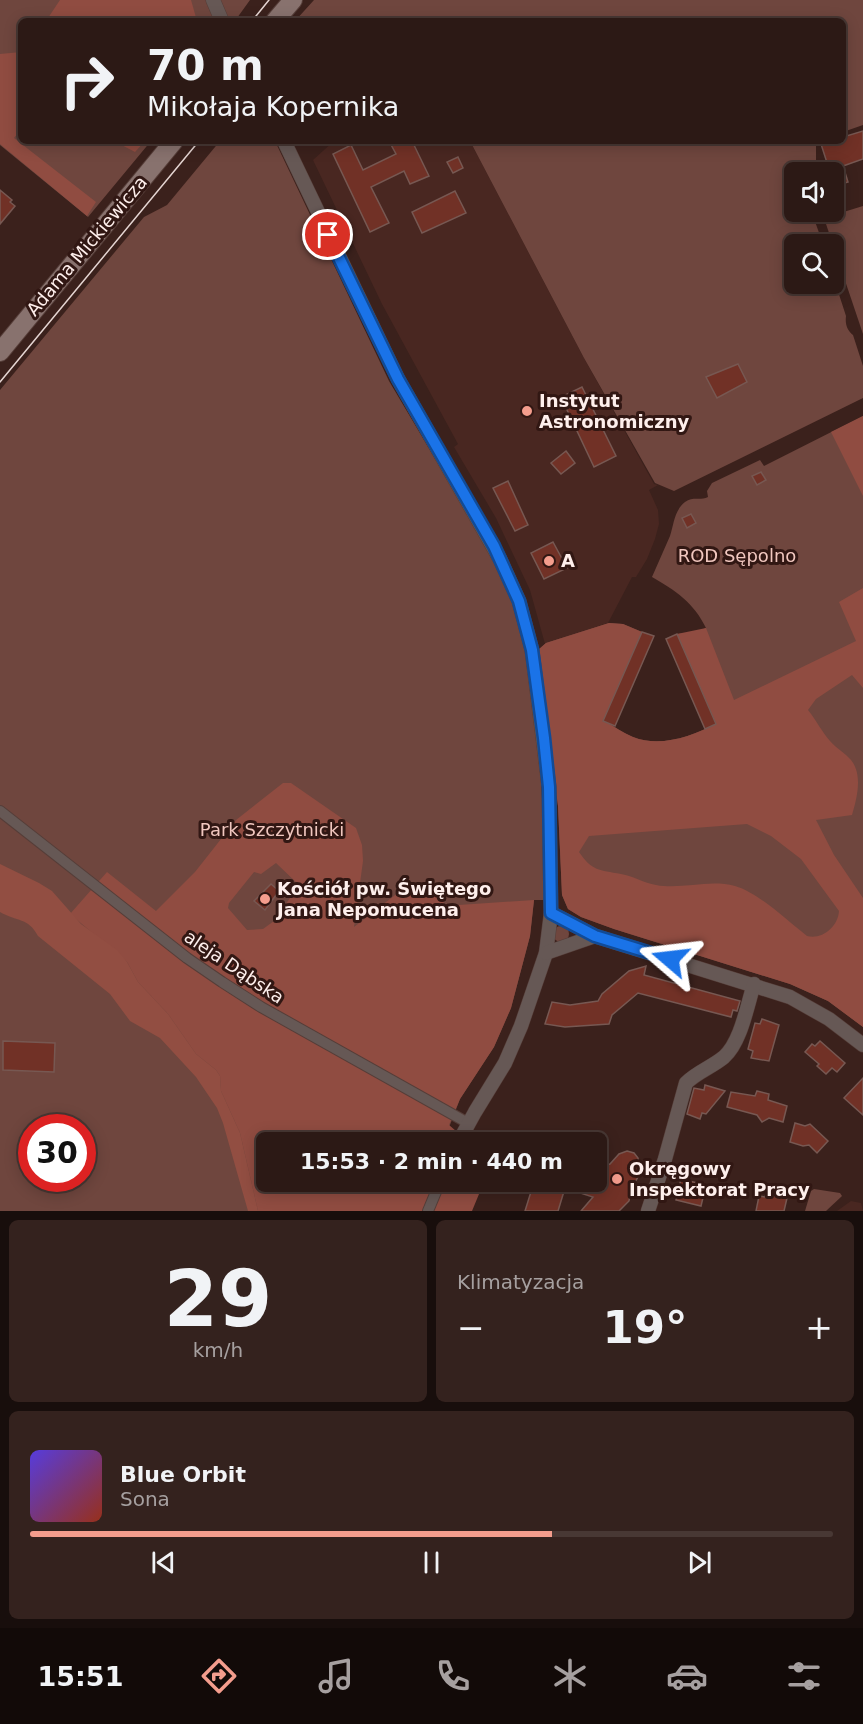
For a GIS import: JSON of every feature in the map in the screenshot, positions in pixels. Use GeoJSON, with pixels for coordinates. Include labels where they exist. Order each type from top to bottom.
{"type":"FeatureCollection","features":[{"type":"Feature","properties":{"kind":"main road"},"geometry":{"type":"LineString","coordinates":[[278,18],[293,0]]}},
{"type":"Feature","properties":{"kind":"main road","name":"Adama Mickiewicza"},"geometry":{"type":"LineString","coordinates":[[0,352],[172,144]]}},
{"type":"Feature","properties":{"kind":"street"},"geometry":{"type":"LineString","coordinates":[[213,0],[221,18]]}},
{"type":"Feature","properties":{"kind":"street"},"geometry":{"type":"LineString","coordinates":[[285,144],[393,369],[494,546],[519,601],[532,650],[549,787],[551,913],[546,953],[521,1026],[505,1063],[464,1132]]}},
{"type":"Feature","properties":{"kind":"street","name":"aleja Dąbska"},"geometry":{"type":"LineString","coordinates":[[0,811],[187,958],[222,982],[261,1007],[468,1123]]}},
{"type":"Feature","properties":{"kind":"street"},"geometry":{"type":"LineString","coordinates":[[551,913],[595,936],[790,997],[812,1008],[863,1045]]}},
{"type":"Feature","properties":{"kind":"street"},"geometry":{"type":"LineString","coordinates":[[546,953],[595,936]]}},
{"type":"Feature","properties":{"kind":"street"},"geometry":{"type":"LineString","coordinates":[[648,1211],[686,1083],[724,1056],[735,1044],[754,984]]}},
{"type":"Feature","properties":{"kind":"street"},"geometry":{"type":"LineString","coordinates":[[428,1211],[436,1192]]}},
{"type":"Feature","properties":{"kind":"shaded area","name":"Instytut Astronomiczny"},"geometry":{"type":"Polygon","coordinates":[[[331,144],[472,144],[584,358],[654,484],[658,485],[649,490],[658,510],[659,524],[655,539],[647,559],[636,577],[632,577],[608,623],[545,644],[530,590],[496,518],[454,447],[458,444],[382,304],[313,160],[331,144]]]}},
{"type":"Feature","properties":{"kind":"shaded area"},"geometry":{"type":"Polygon","coordinates":[[[0,864],[52,891],[81,924],[117,950],[138,982],[168,1014],[196,1054],[216,1070],[220,1076],[221,1091],[240,1133],[258,1211],[248,1211],[223,1123],[217,1108],[196,1077],[160,1038],[130,1021],[110,994],[38,936],[30,926],[0,912],[0,864]]]}},
{"type":"Feature","properties":{"kind":"shaded area"},"geometry":{"type":"Polygon","coordinates":[[[851,1201],[861,1203],[863,1211],[837,1211],[851,1201]]]}},
{"type":"Feature","properties":{"kind":"green space"},"geometry":{"type":"Polygon","coordinates":[[[0,0],[250,0],[237,18],[18,18],[18,144],[149,144],[88,217],[0,145],[0,0]]]}},
{"type":"Feature","properties":{"kind":"green space"},"geometry":{"type":"Polygon","coordinates":[[[60,0],[191,0],[196,18],[48,18],[60,0]]]}},
{"type":"Feature","properties":{"kind":"green space"},"geometry":{"type":"Polygon","coordinates":[[[314,0],[863,0],[863,125],[846,131],[846,18],[298,18],[314,0]]]}},
{"type":"Feature","properties":{"kind":"green space"},"geometry":{"type":"Polygon","coordinates":[[[18,52],[18,133],[14,138],[18,144],[22,144],[96,202],[87,216],[0,144],[0,54],[18,52]]]}},
{"type":"Feature","properties":{"kind":"green space"},"geometry":{"type":"Polygon","coordinates":[[[120,144],[142,144],[135,152],[120,144]]]}},
{"type":"Feature","properties":{"kind":"green space","name":"Park Szczytnicki"},"geometry":{"type":"Polygon","coordinates":[[[218,144],[276,144],[389,381],[494,558],[516,607],[530,668],[540,758],[547,900],[534,900],[530,936],[511,1008],[494,1047],[460,1099],[447,1132],[256,1132],[256,1192],[331,1192],[452,1211],[0,1211],[0,390],[144,217],[167,205],[218,144]]]}},
{"type":"Feature","properties":{"kind":"green space"},"geometry":{"type":"Polygon","coordinates":[[[472,144],[816,144],[816,162],[784,162],[784,222],[815,222],[819,234],[784,234],[784,294],[839,294],[847,327],[853,335],[863,366],[863,398],[674,491],[655,483],[584,358],[472,144]]]}},
{"type":"Feature","properties":{"kind":"green space"},"geometry":{"type":"Polygon","coordinates":[[[863,206],[863,334],[844,277],[844,234],[829,234],[825,222],[844,222],[844,212],[863,206]]]}},
{"type":"Feature","properties":{"kind":"green space","name":"ROD Sępolno"},"geometry":{"type":"Polygon","coordinates":[[[863,416],[863,1027],[828,1001],[790,984],[614,929],[581,917],[568,909],[562,895],[558,806],[538,650],[546,643],[609,623],[623,624],[642,632],[604,721],[633,737],[654,741],[676,739],[716,724],[677,634],[696,632],[706,628],[696,611],[683,598],[652,577],[670,536],[676,514],[688,500],[708,497],[707,491],[712,483],[760,460],[764,466],[863,416]]]}},
{"type":"Feature","properties":{"kind":"green space"},"geometry":{"type":"Polygon","coordinates":[[[863,416],[863,496],[831,432],[863,416]]]}},
{"type":"Feature","properties":{"kind":"green space"},"geometry":{"type":"Polygon","coordinates":[[[863,588],[863,688],[852,675],[816,699],[808,710],[830,741],[851,760],[857,773],[857,794],[852,815],[816,820],[834,855],[863,898],[863,1027],[828,1001],[790,984],[614,929],[581,917],[568,909],[562,895],[558,806],[538,650],[546,643],[609,623],[623,624],[642,632],[604,721],[633,737],[665,741],[697,733],[716,724],[677,634],[706,628],[734,700],[856,641],[839,602],[863,588]],[[747,824],[589,836],[579,852],[588,863],[597,869],[652,884],[735,886],[763,901],[807,936],[823,934],[836,922],[839,911],[801,859],[771,836],[747,824]]]}},
{"type":"Feature","properties":{"kind":"green space"},"geometry":{"type":"Polygon","coordinates":[[[283,783],[291,783],[356,828],[362,845],[363,861],[354,927],[399,892],[442,887],[444,906],[534,900],[530,936],[511,1008],[494,1047],[460,1099],[449,1125],[457,1132],[256,1132],[256,1192],[480,1192],[472,1211],[258,1211],[240,1133],[221,1091],[220,1076],[196,1054],[168,1014],[138,982],[127,962],[70,914],[107,872],[156,911],[195,872],[236,820],[283,783]],[[276,863],[261,874],[254,872],[229,903],[228,908],[247,930],[263,929],[274,921],[299,885],[276,863]]]}},
{"type":"Feature","properties":{"kind":"green space"},"geometry":{"type":"Polygon","coordinates":[[[558,926],[564,926],[569,934],[567,940],[558,942],[553,937],[553,931],[558,926]]]}},
{"type":"Feature","properties":{"kind":"green space"},"geometry":{"type":"Polygon","coordinates":[[[814,1189],[840,1193],[842,1196],[826,1211],[805,1211],[811,1191],[814,1189]]]}},
{"type":"Feature","properties":{"kind":"building"},"geometry":{"type":"Polygon","coordinates":[[[863,131],[863,159],[844,166],[844,162],[827,162],[821,144],[846,144],[846,136],[863,131]]]}},
{"type":"Feature","properties":{"kind":"building"},"geometry":{"type":"Polygon","coordinates":[[[391,144],[413,144],[429,176],[410,184],[404,171],[371,187],[389,223],[370,232],[333,154],[351,145],[363,170],[396,154],[391,144]]]}},
{"type":"Feature","properties":{"kind":"building"},"geometry":{"type":"Polygon","coordinates":[[[458,157],[463,168],[453,173],[447,162],[458,157]]]}},
{"type":"Feature","properties":{"kind":"building"},"geometry":{"type":"Polygon","coordinates":[[[844,169],[848,182],[844,183],[844,169]]]}},
{"type":"Feature","properties":{"kind":"building"},"geometry":{"type":"Polygon","coordinates":[[[0,190],[12,200],[10,202],[15,206],[0,224],[0,190]]]}},
{"type":"Feature","properties":{"kind":"building"},"geometry":{"type":"Polygon","coordinates":[[[455,191],[466,213],[422,233],[412,212],[455,191]]]}},
{"type":"Feature","properties":{"kind":"building"},"geometry":{"type":"Polygon","coordinates":[[[738,364],[747,382],[717,398],[706,377],[738,364]]]}},
{"type":"Feature","properties":{"kind":"building"},"geometry":{"type":"Polygon","coordinates":[[[582,387],[616,456],[594,467],[561,397],[582,387]]]}},
{"type":"Feature","properties":{"kind":"building"},"geometry":{"type":"Polygon","coordinates":[[[566,451],[575,463],[561,474],[551,463],[566,451]]]}},
{"type":"Feature","properties":{"kind":"building"},"geometry":{"type":"Polygon","coordinates":[[[761,472],[766,480],[757,485],[752,476],[761,472]]]}},
{"type":"Feature","properties":{"kind":"building"},"geometry":{"type":"Polygon","coordinates":[[[508,481],[528,525],[515,531],[493,488],[508,481]]]}},
{"type":"Feature","properties":{"kind":"building"},"geometry":{"type":"Polygon","coordinates":[[[691,514],[696,523],[687,528],[682,518],[691,514]]]}},
{"type":"Feature","properties":{"kind":"building","name":"A"},"geometry":{"type":"Polygon","coordinates":[[[553,542],[567,568],[544,579],[531,553],[553,542]]]}},
{"type":"Feature","properties":{"kind":"building"},"geometry":{"type":"Polygon","coordinates":[[[642,632],[654,636],[615,726],[603,721],[642,632]]]}},
{"type":"Feature","properties":{"kind":"building"},"geometry":{"type":"Polygon","coordinates":[[[677,634],[716,724],[705,729],[666,639],[677,634]]]}},
{"type":"Feature","properties":{"kind":"building","name":"Kościół pw. Świętego Jana Nepomucena"},"geometry":{"type":"Polygon","coordinates":[[[271,884],[279,891],[265,910],[254,901],[271,884]]]}},
{"type":"Feature","properties":{"kind":"building"},"geometry":{"type":"Polygon","coordinates":[[[646,966],[644,975],[740,1001],[737,1011],[733,1010],[731,1017],[638,993],[612,1015],[609,1024],[565,1027],[545,1024],[552,1002],[570,1005],[598,1001],[602,994],[629,971],[646,966]]]}},
{"type":"Feature","properties":{"kind":"building"},"geometry":{"type":"Polygon","coordinates":[[[762,1019],[779,1025],[769,1061],[751,1058],[753,1051],[748,1049],[755,1023],[760,1024],[762,1019]]]}},
{"type":"Feature","properties":{"kind":"building"},"geometry":{"type":"Polygon","coordinates":[[[3,1041],[55,1043],[54,1072],[3,1070],[3,1041]]]}},
{"type":"Feature","properties":{"kind":"building"},"geometry":{"type":"Polygon","coordinates":[[[820,1041],[845,1063],[837,1072],[832,1068],[826,1074],[817,1066],[819,1064],[805,1052],[812,1044],[815,1046],[820,1041]]]}},
{"type":"Feature","properties":{"kind":"building"},"geometry":{"type":"Polygon","coordinates":[[[863,1078],[863,1115],[844,1098],[863,1078]]]}},
{"type":"Feature","properties":{"kind":"building"},"geometry":{"type":"Polygon","coordinates":[[[705,1085],[725,1091],[706,1114],[702,1113],[700,1119],[687,1114],[694,1088],[704,1090],[705,1085]]]}},
{"type":"Feature","properties":{"kind":"building"},"geometry":{"type":"Polygon","coordinates":[[[757,1091],[769,1094],[768,1100],[787,1106],[783,1122],[769,1118],[762,1122],[757,1115],[727,1107],[731,1092],[755,1096],[757,1091]]]}},
{"type":"Feature","properties":{"kind":"building"},"geometry":{"type":"Polygon","coordinates":[[[795,1123],[805,1126],[810,1124],[828,1141],[817,1153],[809,1145],[803,1146],[790,1142],[795,1123]]]}},
{"type":"Feature","properties":{"kind":"building","name":"Okręgowy Inspektorat Pracy"},"geometry":{"type":"Polygon","coordinates":[[[627,1151],[634,1153],[638,1158],[640,1173],[631,1190],[629,1201],[619,1211],[581,1211],[593,1197],[577,1192],[607,1192],[607,1165],[619,1154],[627,1151]]]}},
{"type":"Feature","properties":{"kind":"building"},"geometry":{"type":"Polygon","coordinates":[[[681,1179],[706,1185],[701,1206],[676,1200],[681,1179]]]}},
{"type":"Feature","properties":{"kind":"building","name":"Okręgowy Inspektorat Pracy"},"geometry":{"type":"Polygon","coordinates":[[[531,1192],[564,1192],[558,1211],[525,1211],[531,1192]]]}},
{"type":"Feature","properties":{"kind":"building"},"geometry":{"type":"Polygon","coordinates":[[[766,1194],[787,1198],[784,1211],[756,1211],[759,1196],[765,1197],[766,1194]]]}},
{"type":"Feature","properties":{"kind":"tram line"},"geometry":{"type":"LineString","coordinates":[[254,18],[269,0]]}},
{"type":"Feature","properties":{"kind":"tram line"},"geometry":{"type":"LineString","coordinates":[[0,382],[197,144]]}},
{"type":"Feature","properties":{"kind":"place","name":"Instytut Astronomiczny"},"geometry":{"type":"Point","coordinates":[527,411]}},
{"type":"Feature","properties":{"kind":"place","name":"A"},"geometry":{"type":"Point","coordinates":[549,561]}},
{"type":"Feature","properties":{"kind":"place","name":"Kościół pw. Świętego Jana Nepomucena"},"geometry":{"type":"Point","coordinates":[265,899]}},
{"type":"Feature","properties":{"kind":"place","name":"Okręgowy Inspektorat Pracy"},"geometry":{"type":"Point","coordinates":[617,1179]}},
{"type":"Feature","properties":{"kind":"route"},"geometry":{"type":"LineString","coordinates":[[328,235],[398,379],[494,546],[519,601],[532,650],[544,738],[549,787],[551,913],[595,936],[670,959]]}}]}
